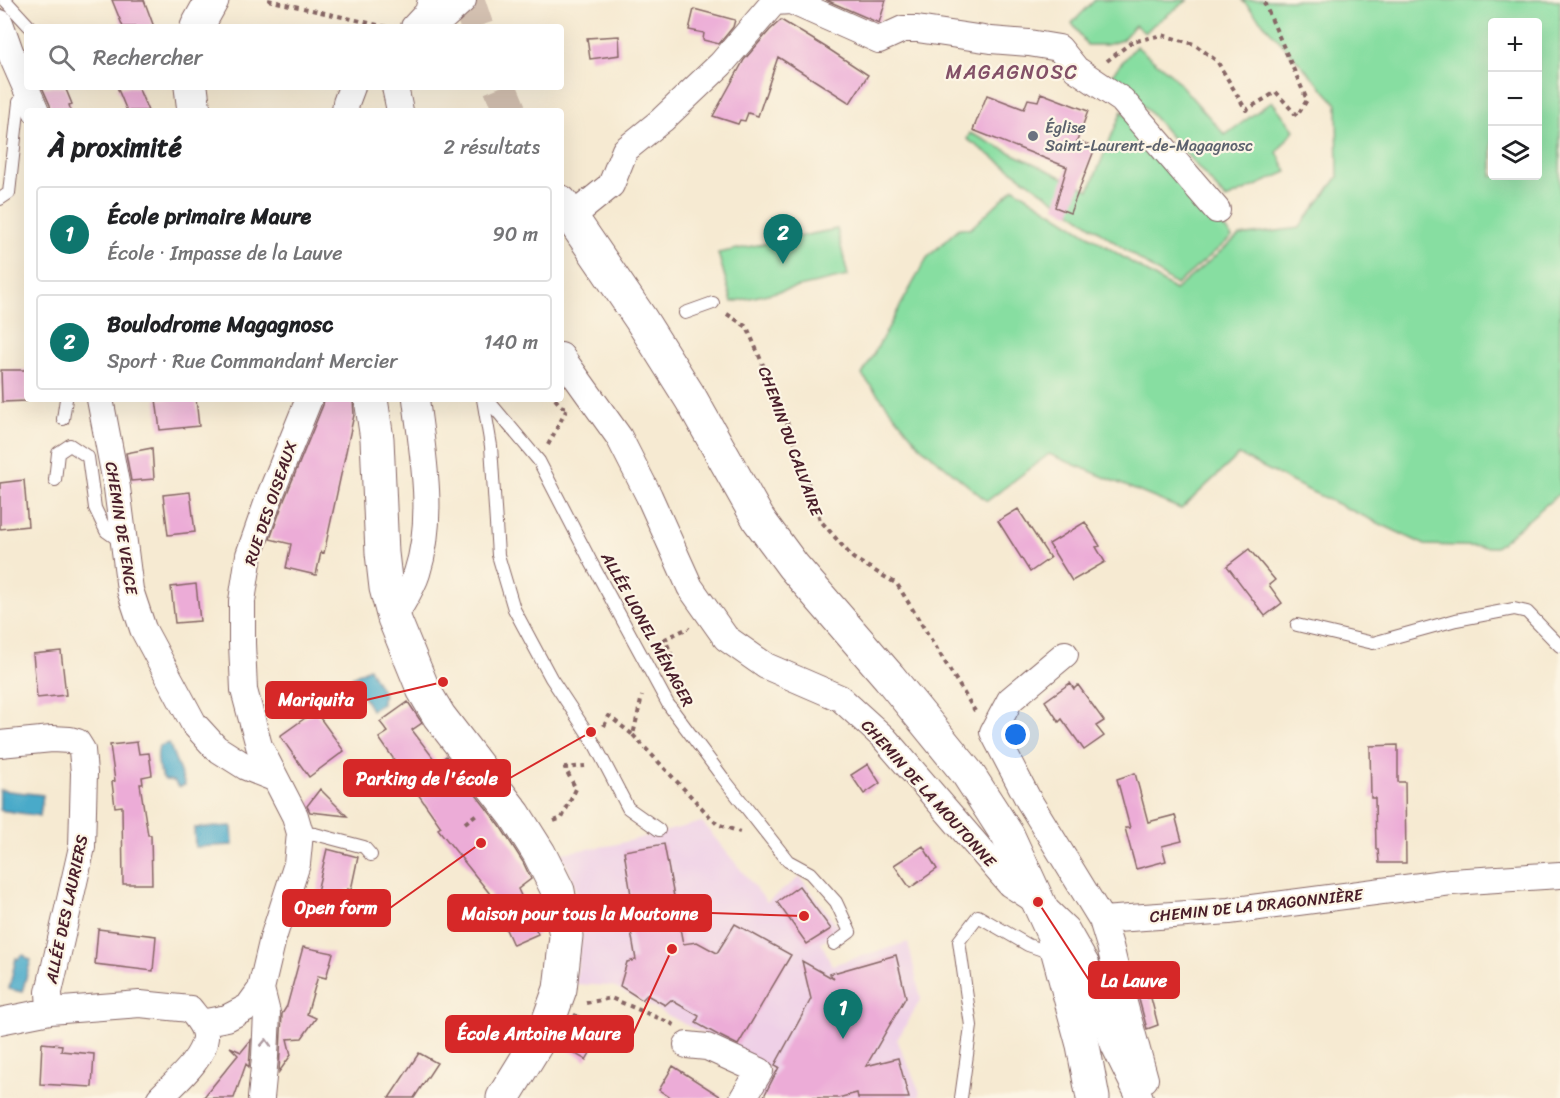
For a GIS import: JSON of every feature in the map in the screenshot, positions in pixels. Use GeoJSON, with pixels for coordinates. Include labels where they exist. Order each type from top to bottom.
{"type":"FeatureCollection","features":[{"type":"Feature","properties":{"kind":"main road"},"geometry":{"type":"LineString","coordinates":[[191,90],[194,108]]}},
{"type":"Feature","properties":{"kind":"main road"},"geometry":{"type":"LineString","coordinates":[[565,209],[640,318],[691,399],[759,520],[793,566],[889,676],[968,774],[1008,836],[1053,934],[1097,1095]]}},
{"type":"Feature","properties":{"kind":"main road"},"geometry":{"type":"LineString","coordinates":[[371,402],[377,439],[382,553],[386,588],[394,618],[423,689],[439,716],[515,815],[558,891],[566,936],[561,989],[546,1028],[503,1098]]}},
{"type":"Feature","properties":{"kind":"street"},"geometry":{"type":"LineString","coordinates":[[417,24],[428,12],[431,0]]}},
{"type":"Feature","properties":{"kind":"street"},"geometry":{"type":"LineString","coordinates":[[436,24],[463,0]]}},
{"type":"Feature","properties":{"kind":"street"},"geometry":{"type":"LineString","coordinates":[[565,209],[580,210],[611,185],[625,150],[662,120],[721,64],[774,1],[791,1],[879,40],[903,29],[917,29],[1059,48],[1076,69],[1122,100],[1217,210]]}},
{"type":"Feature","properties":{"kind":"street"},"geometry":{"type":"LineString","coordinates":[[0,23],[24,82]]}},
{"type":"Feature","properties":{"kind":"street"},"geometry":{"type":"LineString","coordinates":[[346,108],[351,90]]}},
{"type":"Feature","properties":{"kind":"street"},"geometry":{"type":"LineString","coordinates":[[396,90],[399,108]]}},
{"type":"Feature","properties":{"kind":"street","name":"CHEMIN DE LA MOUTONNE"},"geometry":{"type":"LineString","coordinates":[[564,360],[619,437],[649,496],[690,587],[726,638],[766,666],[840,698],[884,738],[1010,884],[1038,902]]}},
{"type":"Feature","properties":{"kind":"street","name":"CHEMIN DE VENCE"},"geometry":{"type":"LineString","coordinates":[[101,402],[117,488],[130,590],[143,629],[194,724],[216,748],[246,767],[276,779]]}},
{"type":"Feature","properties":{"kind":"street","name":"RUE DES OISEAUX"},"geometry":{"type":"LineString","coordinates":[[201,1023],[227,1018],[248,1007],[261,989],[273,938],[297,864],[300,833],[295,816],[258,746],[244,690],[242,601],[249,555],[308,402]]}},
{"type":"Feature","properties":{"kind":"street"},"geometry":{"type":"LineString","coordinates":[[394,618],[416,576],[426,535],[425,479],[416,402]]}},
{"type":"Feature","properties":{"kind":"street"},"geometry":{"type":"LineString","coordinates":[[1065,654],[1010,700],[993,732],[1029,801],[1102,920],[1143,1076],[1155,1098]]}},
{"type":"Feature","properties":{"kind":"street","name":"ALLÉE DES LAURIERS"},"geometry":{"type":"LineString","coordinates":[[0,744],[52,739],[69,740],[77,742],[82,750],[84,773],[82,847],[49,992],[50,1011]]}},
{"type":"Feature","properties":{"kind":"street","name":"CHEMIN DE LA DRAGONNIÈRE"},"geometry":{"type":"LineString","coordinates":[[1102,920],[1229,911],[1451,882],[1560,875]]}},
{"type":"Feature","properties":{"kind":"street"},"geometry":{"type":"LineString","coordinates":[[1038,902],[1066,929],[1086,964],[1114,1045],[1140,1098]]}},
{"type":"Feature","properties":{"kind":"street"},"geometry":{"type":"LineString","coordinates":[[261,989],[267,1013],[261,1098]]}},
{"type":"Feature","properties":{"kind":"street"},"geometry":{"type":"LineString","coordinates":[[0,1021],[50,1011],[140,1004],[190,1009],[201,1023],[205,1037],[197,1060],[160,1098]]}},
{"type":"Feature","properties":{"kind":"street"},"geometry":{"type":"LineString","coordinates":[[697,1046],[760,1071],[743,1098]]}},
{"type":"Feature","properties":{"kind":"lane"},"geometry":{"type":"LineString","coordinates":[[5,0],[27,24]]}},
{"type":"Feature","properties":{"kind":"lane"},"geometry":{"type":"LineString","coordinates":[[0,199],[9,193],[19,102],[32,100]]}},
{"type":"Feature","properties":{"kind":"lane"},"geometry":{"type":"LineString","coordinates":[[685,313],[713,303]]}},
{"type":"Feature","properties":{"kind":"lane"},"geometry":{"type":"LineString","coordinates":[[63,418],[66,402]]}},
{"type":"Feature","properties":{"kind":"lane"},"geometry":{"type":"LineString","coordinates":[[485,402],[491,446],[498,555],[514,609],[551,678],[594,743],[628,808],[659,830]]}},
{"type":"Feature","properties":{"kind":"lane","name":"ALLÉE LIONEL MÉNAGER"},"geometry":{"type":"LineString","coordinates":[[488,402],[539,461],[668,704],[788,861],[810,873],[836,902],[850,932],[834,944]]}},
{"type":"Feature","properties":{"kind":"lane"},"geometry":{"type":"LineString","coordinates":[[56,480],[58,453],[70,445],[88,457],[95,508],[106,531],[124,544]]}},
{"type":"Feature","properties":{"kind":"lane"},"geometry":{"type":"LineString","coordinates":[[1297,625],[1372,643],[1456,620],[1514,609],[1527,612],[1560,646]]}},
{"type":"Feature","properties":{"kind":"lane"},"geometry":{"type":"LineString","coordinates":[[300,833],[315,834],[364,847],[371,855]]}},
{"type":"Feature","properties":{"kind":"lane"},"geometry":{"type":"LineString","coordinates":[[961,1098],[971,1026],[959,941],[978,916],[1028,945],[1058,956]]}},
{"type":"Feature","properties":{"kind":"path"},"geometry":{"type":"LineString","coordinates":[[268,0],[374,24]]}},
{"type":"Feature","properties":{"kind":"path"},"geometry":{"type":"LineString","coordinates":[[1106,61],[1132,42],[1162,35],[1194,44],[1217,61],[1246,110],[1276,92],[1297,116],[1307,100],[1263,0]]}},
{"type":"Feature","properties":{"kind":"path","name":"CHEMIN DU CALVAIRE"},"geometry":{"type":"LineString","coordinates":[[685,313],[724,313],[747,327],[792,434],[820,520],[853,558],[897,584],[984,725],[993,732]]}},
{"type":"Feature","properties":{"kind":"path"},"geometry":{"type":"LineString","coordinates":[[539,461],[567,409]]}},
{"type":"Feature","properties":{"kind":"path"},"geometry":{"type":"LineString","coordinates":[[633,735],[648,667],[654,652],[663,660],[672,656],[665,639],[688,628],[697,643],[707,648],[726,638]]}},
{"type":"Feature","properties":{"kind":"path"},"geometry":{"type":"LineString","coordinates":[[609,716],[633,735],[717,824],[775,843]]}},
{"type":"Feature","properties":{"kind":"path"},"geometry":{"type":"LineString","coordinates":[[551,822],[562,818],[576,789],[565,768],[593,764]]}},
{"type":"Feature","properties":{"kind":"path"},"geometry":{"type":"LineString","coordinates":[[582,1004],[611,998],[677,1026],[697,1046]]}},
{"type":"Feature","properties":{"kind":"shaded area"},"geometry":{"type":"Polygon","coordinates":[[[702,822],[767,902],[800,877],[840,929],[821,942],[832,965],[908,942],[921,999],[897,1040],[919,1090],[920,1098],[756,1098],[771,1069],[612,986],[575,984],[583,925],[573,879],[561,853],[613,845],[702,822]]]}},
{"type":"Feature","properties":{"kind":"green space"},"geometry":{"type":"Polygon","coordinates":[[[1095,0],[1188,0],[1145,33],[1135,25],[1122,40],[1106,45],[1087,45],[1072,23],[1095,0]]]}},
{"type":"Feature","properties":{"kind":"green space"},"geometry":{"type":"Polygon","coordinates":[[[1242,0],[1560,0],[1560,493],[1496,547],[1425,545],[1239,455],[1181,509],[1049,454],[987,501],[920,446],[862,375],[927,258],[959,228],[970,229],[1014,188],[1175,290],[1239,236],[1299,228],[1338,177],[1337,104],[1242,0]]]}},
{"type":"Feature","properties":{"kind":"green space"},"geometry":{"type":"Polygon","coordinates":[[[1136,46],[1171,74],[1225,135],[1272,101],[1294,130],[1277,152],[1287,172],[1226,199],[1144,106],[1107,80],[1136,46]]]}},
{"type":"Feature","properties":{"kind":"green space"},"geometry":{"type":"Polygon","coordinates":[[[1122,111],[1232,237],[1176,285],[967,139],[970,133],[1089,190],[1122,111]]]}},
{"type":"Feature","properties":{"kind":"green space"},"geometry":{"type":"Polygon","coordinates":[[[837,229],[848,276],[732,302],[718,253],[837,229]]]}},
{"type":"Feature","properties":{"kind":"water"},"geometry":{"type":"Polygon","coordinates":[[[369,668],[384,695],[382,704],[371,710],[352,677],[369,668]]]}},
{"type":"Feature","properties":{"kind":"water"},"geometry":{"type":"Polygon","coordinates":[[[169,743],[185,785],[178,787],[174,781],[165,780],[159,769],[159,746],[169,743]]]}},
{"type":"Feature","properties":{"kind":"water"},"geometry":{"type":"Polygon","coordinates":[[[0,790],[43,795],[40,816],[0,810],[0,790]]]}},
{"type":"Feature","properties":{"kind":"water"},"geometry":{"type":"Polygon","coordinates":[[[232,826],[233,845],[195,847],[194,828],[232,826]]]}},
{"type":"Feature","properties":{"kind":"water"},"geometry":{"type":"Polygon","coordinates":[[[24,955],[31,960],[22,992],[9,989],[16,958],[19,959],[24,955]]]}},
{"type":"Feature","properties":{"kind":"building"},"geometry":{"type":"Polygon","coordinates":[[[112,0],[144,0],[153,24],[122,24],[112,0]]]}},
{"type":"Feature","properties":{"kind":"building"},"geometry":{"type":"Polygon","coordinates":[[[826,0],[886,0],[879,23],[826,0]]]}},
{"type":"Feature","properties":{"kind":"building"},"geometry":{"type":"Polygon","coordinates":[[[694,9],[735,20],[733,27],[719,44],[703,40],[704,33],[689,30],[694,9]]]}},
{"type":"Feature","properties":{"kind":"building"},"geometry":{"type":"Polygon","coordinates":[[[781,20],[868,75],[850,103],[778,57],[758,116],[748,113],[745,121],[740,120],[738,124],[713,116],[744,60],[781,20]]]}},
{"type":"Feature","properties":{"kind":"building"},"geometry":{"type":"Polygon","coordinates":[[[619,36],[620,55],[590,59],[587,38],[619,36]]]}},
{"type":"Feature","properties":{"kind":"building"},"geometry":{"type":"Polygon","coordinates":[[[43,90],[66,90],[72,104],[69,105],[70,108],[50,108],[43,90]]]}},
{"type":"Feature","properties":{"kind":"building"},"geometry":{"type":"Polygon","coordinates":[[[118,90],[139,90],[147,108],[126,108],[118,90]]]}},
{"type":"Feature","properties":{"kind":"building","name":"Église Saint-Laurent-de-Magagnosc"},"geometry":{"type":"Polygon","coordinates":[[[1041,93],[1088,111],[1077,141],[1095,148],[1070,213],[1055,207],[1067,167],[973,130],[987,95],[1024,109],[1028,99],[1038,101],[1041,93]]]}},
{"type":"Feature","properties":{"kind":"building"},"geometry":{"type":"Polygon","coordinates":[[[1,370],[24,370],[24,401],[2,402],[1,370]]]}},
{"type":"Feature","properties":{"kind":"building"},"geometry":{"type":"Polygon","coordinates":[[[156,402],[196,402],[199,426],[160,430],[156,402]]]}},
{"type":"Feature","properties":{"kind":"building"},"geometry":{"type":"Polygon","coordinates":[[[324,402],[353,402],[354,415],[324,553],[321,552],[316,575],[286,568],[291,544],[270,539],[324,402]]]}},
{"type":"Feature","properties":{"kind":"building"},"geometry":{"type":"Polygon","coordinates":[[[152,448],[154,479],[131,481],[126,453],[152,448]]]}},
{"type":"Feature","properties":{"kind":"building"},"geometry":{"type":"Polygon","coordinates":[[[24,480],[28,526],[0,529],[0,483],[24,480]]]}},
{"type":"Feature","properties":{"kind":"building"},"geometry":{"type":"Polygon","coordinates":[[[190,492],[195,532],[168,535],[163,495],[190,492]]]}},
{"type":"Feature","properties":{"kind":"building"},"geometry":{"type":"Polygon","coordinates":[[[1018,509],[1050,558],[1030,572],[998,521],[1018,509]]]}},
{"type":"Feature","properties":{"kind":"building"},"geometry":{"type":"Polygon","coordinates":[[[1085,522],[1100,546],[1096,547],[1105,562],[1072,581],[1049,544],[1085,522]]]}},
{"type":"Feature","properties":{"kind":"building"},"geometry":{"type":"Polygon","coordinates":[[[1249,549],[1275,580],[1269,585],[1282,603],[1265,616],[1227,566],[1249,549]]]}},
{"type":"Feature","properties":{"kind":"building"},"geometry":{"type":"Polygon","coordinates":[[[196,584],[200,621],[175,623],[171,587],[196,584]]]}},
{"type":"Feature","properties":{"kind":"building"},"geometry":{"type":"Polygon","coordinates":[[[61,651],[66,695],[37,698],[33,654],[61,651]]]}},
{"type":"Feature","properties":{"kind":"building"},"geometry":{"type":"Polygon","coordinates":[[[1070,683],[1074,689],[1078,685],[1104,721],[1096,726],[1104,736],[1084,750],[1062,719],[1059,722],[1045,701],[1070,683]]]}},
{"type":"Feature","properties":{"kind":"building"},"geometry":{"type":"Polygon","coordinates":[[[408,702],[422,723],[412,730],[437,763],[446,756],[500,826],[523,862],[531,879],[518,889],[538,934],[513,945],[490,894],[438,829],[441,827],[379,738],[388,732],[380,722],[408,702]]]}},
{"type":"Feature","properties":{"kind":"building"},"geometry":{"type":"Polygon","coordinates":[[[315,711],[344,751],[309,777],[280,736],[315,711]]]}},
{"type":"Feature","properties":{"kind":"building"},"geometry":{"type":"Polygon","coordinates":[[[137,742],[139,754],[149,753],[152,775],[142,777],[143,784],[140,784],[148,835],[151,835],[152,884],[123,884],[122,806],[115,807],[112,782],[115,781],[110,745],[137,742]]]}},
{"type":"Feature","properties":{"kind":"building"},"geometry":{"type":"Polygon","coordinates":[[[1398,745],[1398,782],[1405,782],[1406,863],[1379,863],[1378,849],[1376,849],[1375,798],[1371,798],[1370,746],[1398,745]]]}},
{"type":"Feature","properties":{"kind":"building"},"geometry":{"type":"Polygon","coordinates":[[[868,764],[880,783],[864,794],[851,775],[868,764]]]}},
{"type":"Feature","properties":{"kind":"building"},"geometry":{"type":"Polygon","coordinates":[[[1135,773],[1148,822],[1175,815],[1182,841],[1162,846],[1166,861],[1136,869],[1125,828],[1130,828],[1117,779],[1135,773]]]}},
{"type":"Feature","properties":{"kind":"building"},"geometry":{"type":"Polygon","coordinates":[[[320,789],[347,816],[310,812],[307,806],[320,789]]]}},
{"type":"Feature","properties":{"kind":"building"},"geometry":{"type":"Polygon","coordinates":[[[664,844],[683,944],[697,942],[717,953],[735,924],[791,955],[738,1045],[696,1023],[699,1016],[671,1000],[665,1005],[647,995],[642,1000],[620,986],[627,962],[636,960],[630,926],[636,926],[624,851],[664,844]]]}},
{"type":"Feature","properties":{"kind":"building"},"geometry":{"type":"Polygon","coordinates":[[[923,846],[937,869],[910,888],[894,865],[923,846]]]}},
{"type":"Feature","properties":{"kind":"building"},"geometry":{"type":"Polygon","coordinates":[[[327,849],[358,857],[351,890],[347,889],[344,902],[316,896],[327,849]]]}},
{"type":"Feature","properties":{"kind":"building"},"geometry":{"type":"Polygon","coordinates":[[[799,886],[831,929],[807,944],[777,902],[799,886]]]}},
{"type":"Feature","properties":{"kind":"building"},"geometry":{"type":"Polygon","coordinates":[[[98,929],[156,936],[153,971],[95,964],[98,929]]]}},
{"type":"Feature","properties":{"kind":"building"},"geometry":{"type":"Polygon","coordinates":[[[303,947],[333,953],[326,978],[318,976],[307,1014],[316,1018],[302,1038],[287,1039],[291,1055],[279,1072],[282,1014],[287,1006],[303,947]]]}},
{"type":"Feature","properties":{"kind":"building"},"geometry":{"type":"Polygon","coordinates":[[[896,955],[906,997],[866,1066],[898,1058],[909,1098],[858,1098],[857,1093],[838,1098],[763,1098],[779,1067],[775,1065],[811,999],[802,961],[834,979],[830,974],[896,955]]]}},
{"type":"Feature","properties":{"kind":"building"},"geometry":{"type":"Polygon","coordinates":[[[1144,986],[1147,998],[1151,998],[1158,1025],[1147,1029],[1136,988],[1144,986]]]}},
{"type":"Feature","properties":{"kind":"building"},"geometry":{"type":"Polygon","coordinates":[[[575,1014],[603,1030],[586,1060],[558,1044],[575,1014]]]}},
{"type":"Feature","properties":{"kind":"building"},"geometry":{"type":"Polygon","coordinates":[[[251,1040],[249,1067],[246,1064],[234,1098],[203,1098],[238,1055],[230,1047],[241,1052],[251,1040]]]}},
{"type":"Feature","properties":{"kind":"building"},"geometry":{"type":"Polygon","coordinates":[[[42,1043],[62,1045],[61,1051],[94,1054],[92,1087],[40,1084],[42,1043]]]}},
{"type":"Feature","properties":{"kind":"building"},"geometry":{"type":"Polygon","coordinates":[[[419,1053],[437,1063],[414,1098],[389,1098],[419,1053]]]}},
{"type":"Feature","properties":{"kind":"building"},"geometry":{"type":"Polygon","coordinates":[[[673,1066],[723,1098],[671,1098],[659,1090],[673,1066]]]}},
{"type":"Feature","properties":{"kind":"tunnel"},"geometry":{"type":"LineString","coordinates":[[468,0],[476,24]]}},
{"type":"Feature","properties":{"kind":"tunnel"},"geometry":{"type":"LineString","coordinates":[[501,90],[509,108]]}},
{"type":"Feature","properties":{"kind":"place","name":"Église Saint-Laurent-de-Magagnosc"},"geometry":{"type":"Point","coordinates":[1033,136]}},
{"type":"Feature","properties":{"kind":"place","name":"Boulodrome Magagnosc"},"geometry":{"type":"Point","coordinates":[783,264]}},
{"type":"Feature","properties":{"kind":"place","name":"Mariquita"},"geometry":{"type":"Point","coordinates":[443,682]}},
{"type":"Feature","properties":{"kind":"place","name":"Parking de l'école"},"geometry":{"type":"Point","coordinates":[591,732]}},
{"type":"Feature","properties":{"kind":"place","name":"Open form"},"geometry":{"type":"Point","coordinates":[481,843]}},
{"type":"Feature","properties":{"kind":"place","name":"La Lauve"},"geometry":{"type":"Point","coordinates":[1038,902]}},
{"type":"Feature","properties":{"kind":"place","name":"Maison pour tous la Moutonne"},"geometry":{"type":"Point","coordinates":[804,916]}},
{"type":"Feature","properties":{"kind":"place","name":"École Antoine Maure"},"geometry":{"type":"Point","coordinates":[672,949]}},
{"type":"Feature","properties":{"kind":"place","name":"École primaire Maure"},"geometry":{"type":"Point","coordinates":[843,1039]}},
{"type":"Feature","properties":{"kind":"district","name":"MAGAGNOSC"},"geometry":{"type":"Point","coordinates":[1012,72]}}]}
